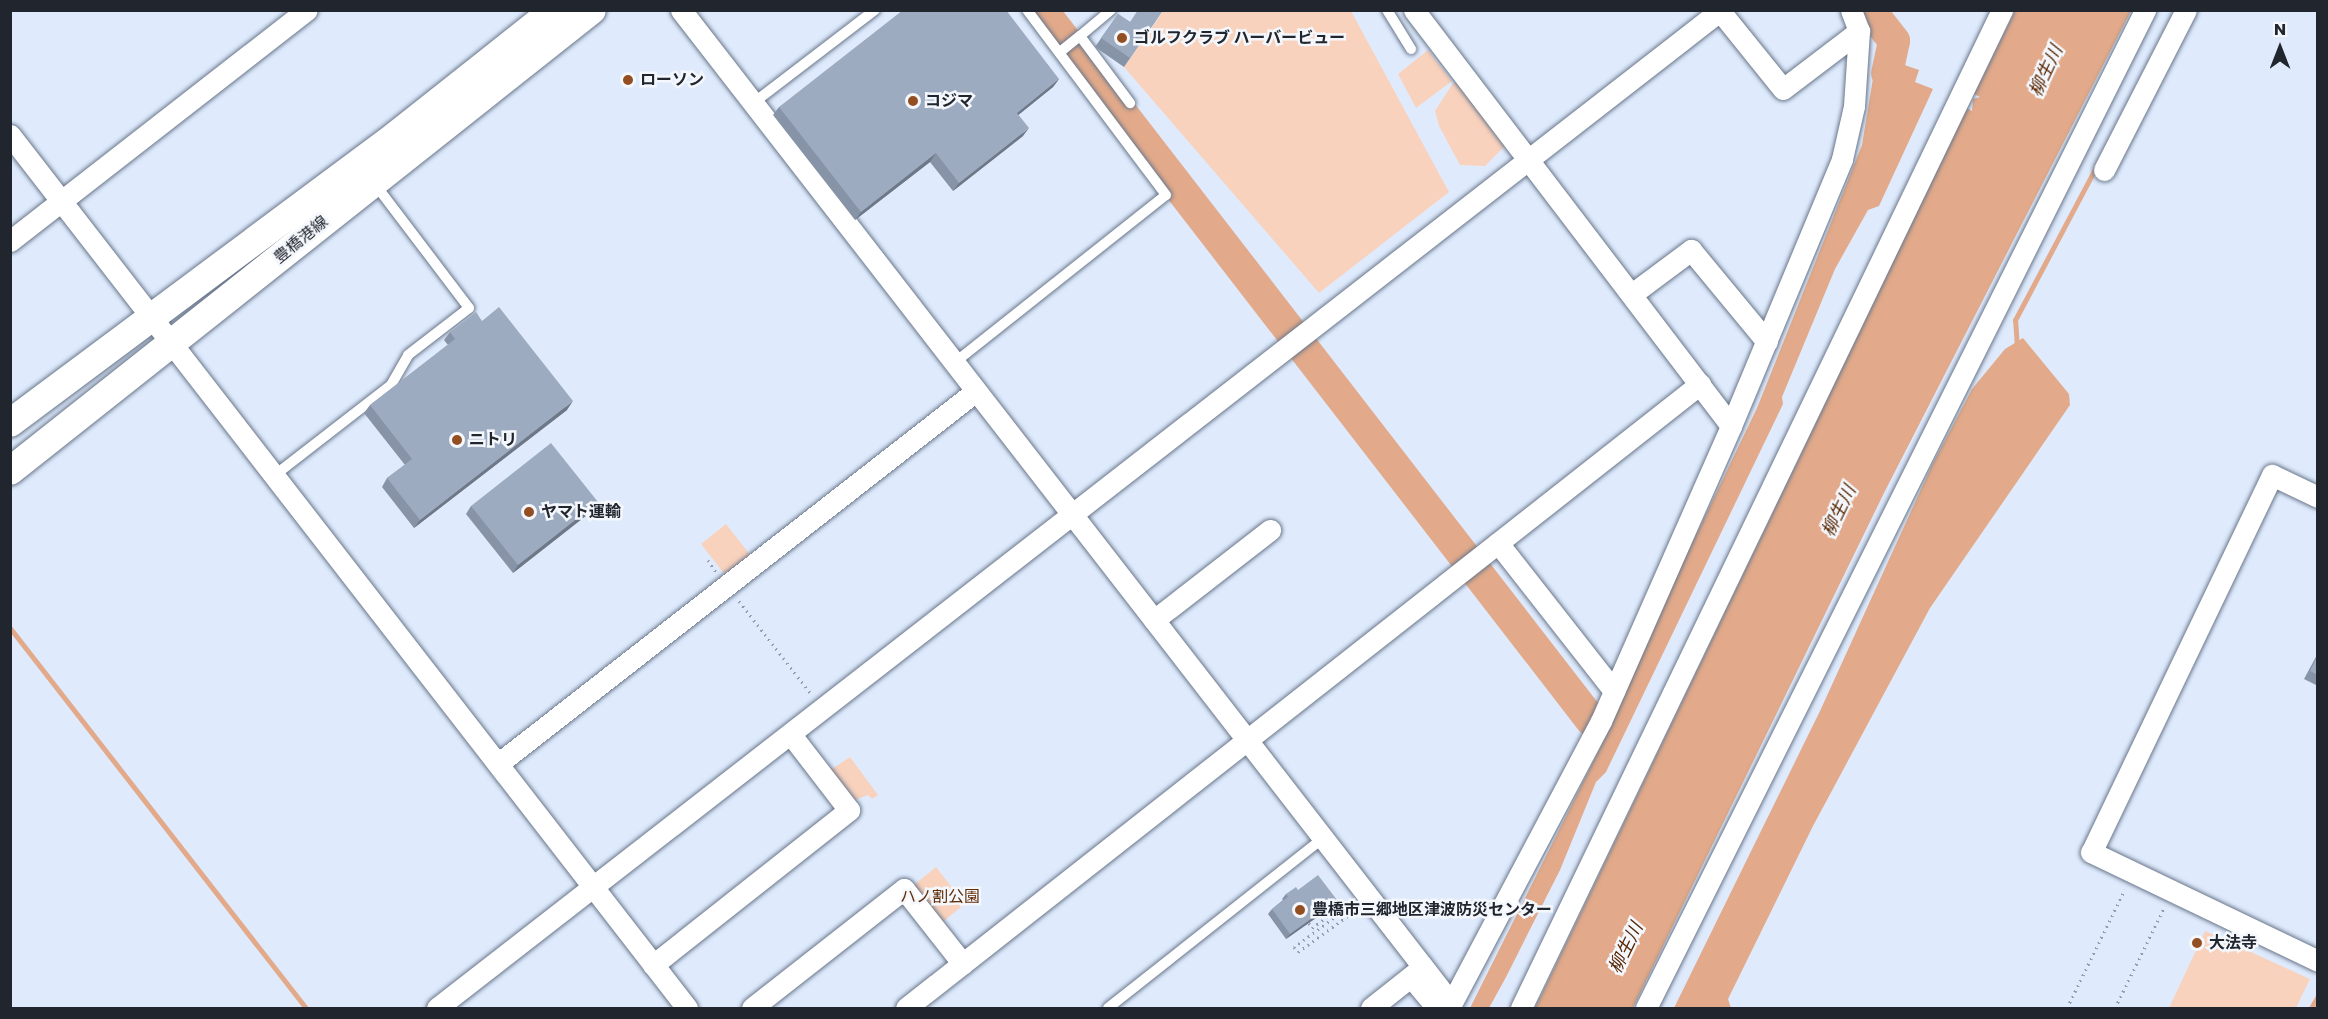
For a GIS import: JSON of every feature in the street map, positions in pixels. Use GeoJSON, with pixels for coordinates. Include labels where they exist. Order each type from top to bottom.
{"type":"FeatureCollection","features":[{"type":"Feature","properties":{"kind":"main road","name":"豊橋港線"},"geometry":{"type":"LineString","coordinates":[[10,423],[150,315],[395,136],[554,10]]}},
{"type":"Feature","properties":{"kind":"main road","name":"豊橋港線"},"geometry":{"type":"LineString","coordinates":[[10,471],[172,345],[373,182],[592,10]]}},
{"type":"Feature","properties":{"kind":"street"},"geometry":{"type":"LineString","coordinates":[[681,10],[1323,838],[1417,972],[1446,1007],[1614,691],[1731,426],[1842,159],[1854,105],[1859,31],[1851,10]]}},
{"type":"Feature","properties":{"kind":"street"},"geometry":{"type":"LineString","coordinates":[[1414,10],[1731,426]]}},
{"type":"Feature","properties":{"kind":"street"},"geometry":{"type":"LineString","coordinates":[[1521,1008],[2002,10]]}},
{"type":"Feature","properties":{"kind":"street"},"geometry":{"type":"LineString","coordinates":[[1646,1008],[2145,10]]}},
{"type":"Feature","properties":{"kind":"street"},"geometry":{"type":"LineString","coordinates":[[2104,170],[2186,10]]}},
{"type":"Feature","properties":{"kind":"street"},"geometry":{"type":"LineString","coordinates":[[438,1008],[792,736],[1072,515],[1721,11],[1783,89],[1859,31]]}},
{"type":"Feature","properties":{"kind":"street"},"geometry":{"type":"LineString","coordinates":[[10,241],[299,13]]}},
{"type":"Feature","properties":{"kind":"street"},"geometry":{"type":"LineString","coordinates":[[10,135],[687,1008]]}},
{"type":"Feature","properties":{"kind":"street"},"geometry":{"type":"LineString","coordinates":[[1632,294],[1691,250],[1767,342]]}},
{"type":"Feature","properties":{"kind":"street"},"geometry":{"type":"LineString","coordinates":[[906,1008],[1700,384]]}},
{"type":"Feature","properties":{"kind":"street"},"geometry":{"type":"LineString","coordinates":[[499,763],[976,392]]}},
{"type":"Feature","properties":{"kind":"street"},"geometry":{"type":"LineString","coordinates":[[2318,497],[2272,475],[2091,852],[2318,961]]}},
{"type":"Feature","properties":{"kind":"street"},"geometry":{"type":"LineString","coordinates":[[1154,620],[1270,530]]}},
{"type":"Feature","properties":{"kind":"street"},"geometry":{"type":"LineString","coordinates":[[1498,543],[1614,691]]}},
{"type":"Feature","properties":{"kind":"street"},"geometry":{"type":"LineString","coordinates":[[653,964],[849,810],[792,736]]}},
{"type":"Feature","properties":{"kind":"street"},"geometry":{"type":"LineString","coordinates":[[752,1008],[904,889],[963,964]]}},
{"type":"Feature","properties":{"kind":"street"},"geometry":{"type":"LineString","coordinates":[[1371,1008],[1417,972]]}},
{"type":"Feature","properties":{"kind":"lane"},"geometry":{"type":"LineString","coordinates":[[752,104],[875,10]]}},
{"type":"Feature","properties":{"kind":"lane"},"geometry":{"type":"LineString","coordinates":[[1027,10],[1069,44],[1130,103]]}},
{"type":"Feature","properties":{"kind":"lane"},"geometry":{"type":"LineString","coordinates":[[1069,44],[1111,10]]}},
{"type":"Feature","properties":{"kind":"lane"},"geometry":{"type":"LineString","coordinates":[[1387,10],[1411,50]]}},
{"type":"Feature","properties":{"kind":"lane"},"geometry":{"type":"LineString","coordinates":[[954,363],[1166,195],[1069,44]]}},
{"type":"Feature","properties":{"kind":"lane"},"geometry":{"type":"LineString","coordinates":[[275,475],[391,385],[408,355],[469,308],[373,182]]}},
{"type":"Feature","properties":{"kind":"lane"},"geometry":{"type":"LineString","coordinates":[[1108,1008],[1323,838]]}},
{"type":"Feature","properties":{"kind":"path"},"geometry":{"type":"LineString","coordinates":[[708,560],[824,711]]}},
{"type":"Feature","properties":{"kind":"path"},"geometry":{"type":"LineString","coordinates":[[2067,1008],[2126,888]]}},
{"type":"Feature","properties":{"kind":"path"},"geometry":{"type":"LineString","coordinates":[[1309,923],[1312,928],[1340,907],[1343,911],[1294,947],[1298,952],[1365,903]]}},
{"type":"Feature","properties":{"kind":"path"},"geometry":{"type":"LineString","coordinates":[[2115,1008],[2164,907]]}},
{"type":"Feature","properties":{"kind":"green space"},"geometry":{"type":"Polygon","coordinates":[[[1163,11],[1351,11],[1449,192],[1319,293],[1124,67],[1163,11]]]}},
{"type":"Feature","properties":{"kind":"green space"},"geometry":{"type":"Polygon","coordinates":[[[1428,50],[1452,81],[1416,108],[1398,74],[1428,50]]]}},
{"type":"Feature","properties":{"kind":"green space"},"geometry":{"type":"Polygon","coordinates":[[[1453,83],[1457,83],[1508,143],[1485,166],[1460,165],[1439,126],[1435,111],[1453,83]]]}},
{"type":"Feature","properties":{"kind":"green space"},"geometry":{"type":"Polygon","coordinates":[[[726,524],[751,556],[726,576],[701,544],[726,524]]]}},
{"type":"Feature","properties":{"kind":"green space"},"geometry":{"type":"Polygon","coordinates":[[[850,757],[878,795],[872,799],[868,795],[852,801],[829,771],[850,757]]]}},
{"type":"Feature","properties":{"kind":"green space","name":"ハノ割公園"},"geometry":{"type":"Polygon","coordinates":[[[936,867],[965,904],[940,924],[914,891],[915,884],[936,867]]]}},
{"type":"Feature","properties":{"kind":"green space"},"geometry":{"type":"Polygon","coordinates":[[[2205,931],[2310,979],[2296,1008],[2169,1008],[2205,931]]]}},
{"type":"Feature","properties":{"kind":"water","name":"柳生川"},"geometry":{"type":"Polygon","coordinates":[[[2015,11],[2131,11],[1884,493],[1633,1008],[1535,1008],[1967,108],[1972,111],[1973,99],[1980,97],[1974,94],[2015,11]]]}},
{"type":"Feature","properties":{"kind":"water"},"geometry":{"type":"Polygon","coordinates":[[[1891,30],[1904,43],[1899,63],[1919,70],[1915,82],[1933,89],[1879,206],[1868,210],[1835,269],[1782,397],[1783,404],[1606,772],[1596,782],[1560,870],[1489,1008],[1470,1008],[1612,724],[1659,612],[1757,408],[1862,145],[1880,36],[1891,30]]]}},
{"type":"Feature","properties":{"kind":"water"},"geometry":{"type":"Polygon","coordinates":[[[2023,338],[2069,394],[2070,405],[1930,608],[1813,826],[1728,999],[1731,1008],[1674,1008],[1820,711],[1933,463],[1972,389],[2005,349],[2023,338]]]}},
{"type":"Feature","properties":{"kind":"building","name":"コジマ"},"geometry":{"type":"Polygon","coordinates":[[[903,10],[1006,10],[1059,79],[1017,113],[1029,128],[959,183],[936,153],[861,212],[779,107],[903,10]]]}},
{"type":"Feature","properties":{"kind":"building","name":"ゴルフクラブ ハーバービュー"},"geometry":{"type":"Polygon","coordinates":[[[1138,10],[1163,10],[1130,58],[1101,38],[1118,14],[1130,22],[1138,10]]]}},
{"type":"Feature","properties":{"kind":"building","name":"ニトリ"},"geometry":{"type":"Polygon","coordinates":[[[499,307],[573,401],[420,520],[387,478],[412,459],[370,405],[455,339],[450,332],[476,312],[482,321],[499,307]]]}},
{"type":"Feature","properties":{"kind":"building","name":"ヤマト運輸"},"geometry":{"type":"Polygon","coordinates":[[[551,443],[598,502],[518,565],[471,506],[551,443]]]}},
{"type":"Feature","properties":{"kind":"building"},"geometry":{"type":"Polygon","coordinates":[[[2318,655],[2318,675],[2310,671],[2318,655]]]}},
{"type":"Feature","properties":{"kind":"building","name":"豊橋市三郷地区津波防災センター"},"geometry":{"type":"Polygon","coordinates":[[[1318,875],[1337,900],[1290,934],[1272,909],[1288,897],[1286,894],[1296,887],[1298,890],[1318,875]]]}},
{"type":"Feature","properties":{"kind":"waterway"},"geometry":{"type":"LineString","coordinates":[[1042,10],[1591,720]]}},
{"type":"Feature","properties":{"kind":"waterway"},"geometry":{"type":"LineString","coordinates":[[1870,10],[1894,41],[1887,73]]}},
{"type":"Feature","properties":{"kind":"waterway"},"geometry":{"type":"LineString","coordinates":[[2017,347],[2015,320],[2096,167]]}},
{"type":"Feature","properties":{"kind":"waterway"},"geometry":{"type":"LineString","coordinates":[[10,628],[306,1008]]}},
{"type":"Feature","properties":{"kind":"waterway"},"geometry":{"type":"LineString","coordinates":[[2311,1008],[2318,996]]}},
{"type":"Feature","properties":{"kind":"place","name":"ゴルフクラブ ハーバービュー"},"geometry":{"type":"Point","coordinates":[1122,38]}},
{"type":"Feature","properties":{"kind":"place","name":"ローソン"},"geometry":{"type":"Point","coordinates":[628,80]}},
{"type":"Feature","properties":{"kind":"place","name":"コジマ"},"geometry":{"type":"Point","coordinates":[913,101]}},
{"type":"Feature","properties":{"kind":"place","name":"ニトリ"},"geometry":{"type":"Point","coordinates":[457,440]}},
{"type":"Feature","properties":{"kind":"place","name":"ヤマト運輸"},"geometry":{"type":"Point","coordinates":[529,512]}},
{"type":"Feature","properties":{"kind":"place","name":"豊橋市三郷地区津波防災センター"},"geometry":{"type":"Point","coordinates":[1300,910]}},
{"type":"Feature","properties":{"kind":"place","name":"大法寺"},"geometry":{"type":"Point","coordinates":[2197,943]}}]}
